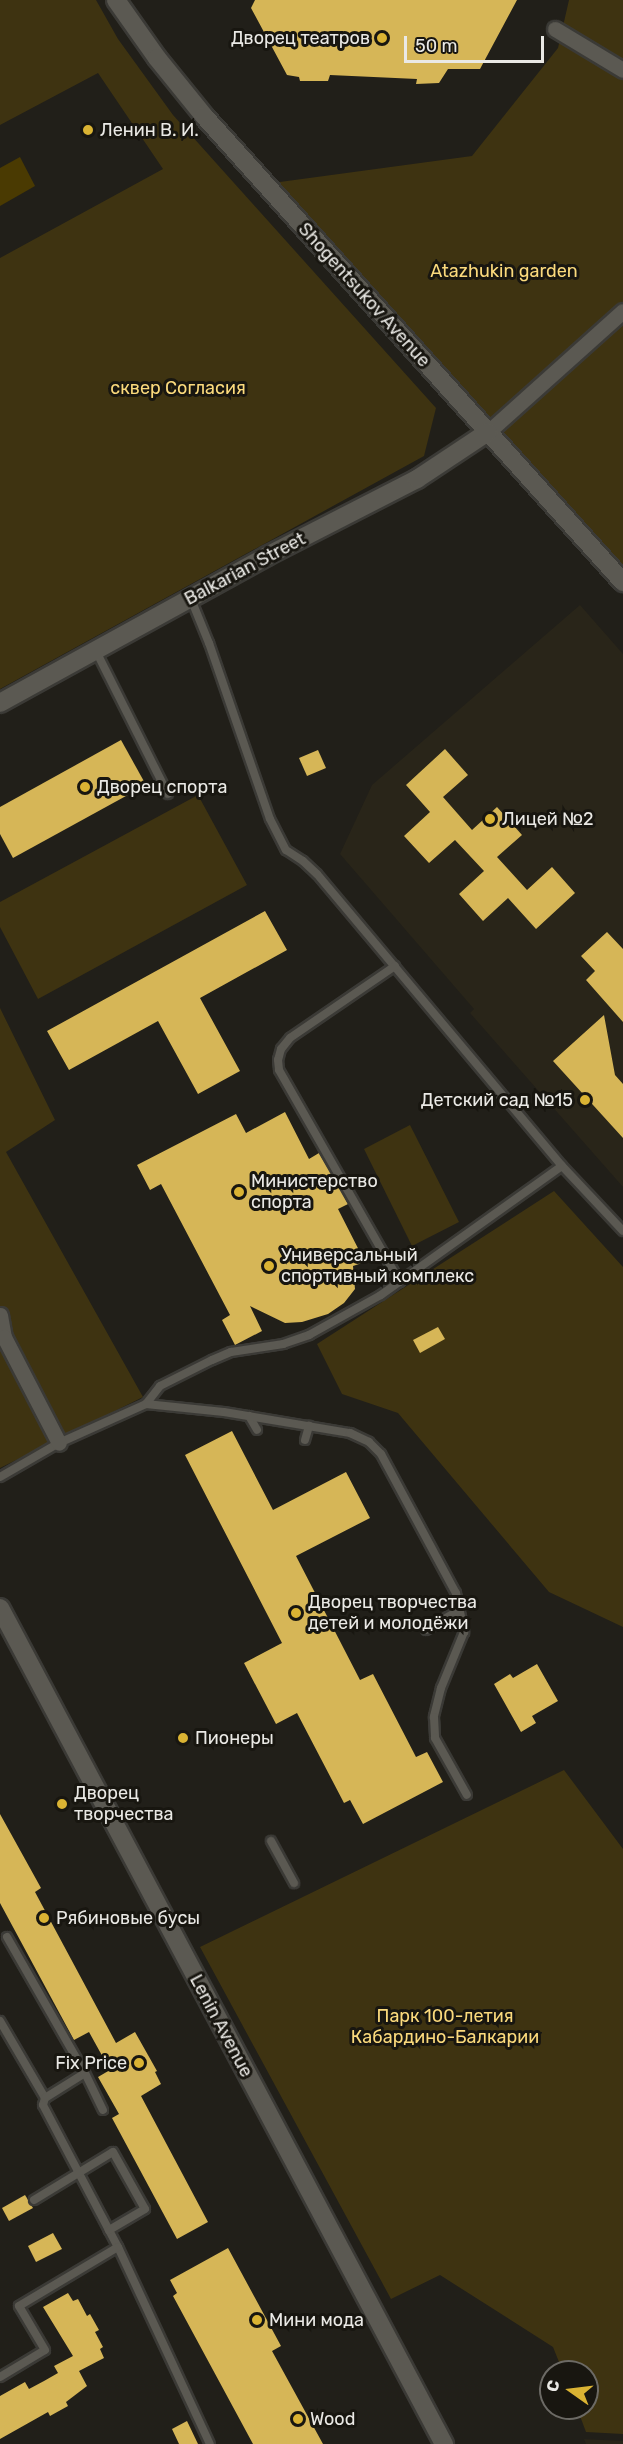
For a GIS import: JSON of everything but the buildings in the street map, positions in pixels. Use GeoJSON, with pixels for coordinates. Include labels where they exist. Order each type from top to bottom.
{"type":"FeatureCollection","features":[{"type":"Feature","properties":{"kind":"main road","name":"Shogentsukov Avenue"},"geometry":{"type":"LineString","coordinates":[[116,0],[157,58],[204,116],[623,582]]}},
{"type":"Feature","properties":{"kind":"main road","name":"Balkarian Street"},"geometry":{"type":"LineString","coordinates":[[0,703],[191,598],[417,479],[488,432]]}},
{"type":"Feature","properties":{"kind":"main road","name":"Lenin Avenue"},"geometry":{"type":"LineString","coordinates":[[0,1608],[444,2444]]}},
{"type":"Feature","properties":{"kind":"street"},"geometry":{"type":"LineString","coordinates":[[555,29],[623,70]]}},
{"type":"Feature","properties":{"kind":"street"},"geometry":{"type":"LineString","coordinates":[[488,432],[623,311]]}},
{"type":"Feature","properties":{"kind":"street"},"geometry":{"type":"LineString","coordinates":[[0,1315],[3,1337],[59,1443]]}},
{"type":"Feature","properties":{"kind":"lane"},"geometry":{"type":"LineString","coordinates":[[191,598],[209,643],[270,819],[286,850],[317,874],[562,1166],[623,1231]]}},
{"type":"Feature","properties":{"kind":"lane"},"geometry":{"type":"LineString","coordinates":[[96,651],[168,794]]}},
{"type":"Feature","properties":{"kind":"lane"},"geometry":{"type":"LineString","coordinates":[[395,966],[290,1038],[281,1049],[278,1060],[279,1070],[400,1281]]}},
{"type":"Feature","properties":{"kind":"lane"},"geometry":{"type":"LineString","coordinates":[[0,1477],[59,1443],[146,1404],[160,1386],[212,1360],[231,1352],[283,1344],[309,1335],[400,1281],[562,1166]]}},
{"type":"Feature","properties":{"kind":"lane"},"geometry":{"type":"LineString","coordinates":[[146,1404],[249,1416],[361,1437],[381,1454],[456,1593],[464,1632],[441,1689],[434,1717],[435,1738],[466,1794]]}},
{"type":"Feature","properties":{"kind":"lane"},"geometry":{"type":"LineString","coordinates":[[249,1416],[257,1430]]}},
{"type":"Feature","properties":{"kind":"lane"},"geometry":{"type":"LineString","coordinates":[[305,1440],[309,1426]]}},
{"type":"Feature","properties":{"kind":"lane"},"geometry":{"type":"LineString","coordinates":[[426,1630],[459,1610]]}},
{"type":"Feature","properties":{"kind":"lane"},"geometry":{"type":"LineString","coordinates":[[271,1841],[294,1882]]}},
{"type":"Feature","properties":{"kind":"lane"},"geometry":{"type":"LineString","coordinates":[[7,1937],[104,2110]]}},
{"type":"Feature","properties":{"kind":"lane"},"geometry":{"type":"LineString","coordinates":[[0,2021],[45,2098],[44,2105],[118,2247],[210,2444]]}},
{"type":"Feature","properties":{"kind":"lane"},"geometry":{"type":"LineString","coordinates":[[45,2098],[85,2073]]}},
{"type":"Feature","properties":{"kind":"lane"},"geometry":{"type":"LineString","coordinates":[[34,2200],[113,2152],[145,2209],[109,2230]]}},
{"type":"Feature","properties":{"kind":"lane"},"geometry":{"type":"LineString","coordinates":[[0,2377],[45,2350],[19,2306],[118,2247]]}},
{"type":"Feature","properties":{"kind":"shaded area"},"geometry":{"type":"Polygon","coordinates":[[[20,157],[35,186],[0,206],[0,168],[20,157]]]}},
{"type":"Feature","properties":{"kind":"shaded area","name":"Лицей №2"},"geometry":{"type":"Polygon","coordinates":[[[580,605],[623,654],[623,1187],[470,1013],[474,1009],[340,854],[372,785],[580,605]]]}},
{"type":"Feature","properties":{"kind":"shaded area"},"geometry":{"type":"Polygon","coordinates":[[[584,2439],[623,2441],[623,2444],[586,2444],[584,2439]]]}},
{"type":"Feature","properties":{"kind":"green space","name":"сквер Согласия"},"geometry":{"type":"Polygon","coordinates":[[[0,0],[96,0],[118,39],[173,115],[436,408],[424,456],[0,689],[0,258],[163,169],[98,73],[0,125],[0,0]]]}},
{"type":"Feature","properties":{"kind":"green space","name":"Atazhukin garden"},"geometry":{"type":"Polygon","coordinates":[[[569,0],[623,0],[623,582],[265,184],[472,156],[558,48],[569,0]]]}},
{"type":"Feature","properties":{"kind":"green space"},"geometry":{"type":"Polygon","coordinates":[[[198,795],[247,885],[38,999],[0,927],[0,902],[198,795]]]}},
{"type":"Feature","properties":{"kind":"green space"},"geometry":{"type":"Polygon","coordinates":[[[0,1008],[55,1120],[6,1152],[143,1397],[0,1468],[0,1008]]]}},
{"type":"Feature","properties":{"kind":"green space"},"geometry":{"type":"Polygon","coordinates":[[[410,1125],[459,1222],[412,1246],[364,1149],[410,1125]]]}},
{"type":"Feature","properties":{"kind":"green space"},"geometry":{"type":"Polygon","coordinates":[[[554,1191],[623,1267],[623,1627],[549,1592],[398,1413],[342,1394],[317,1344],[554,1191]]]}},
{"type":"Feature","properties":{"kind":"green space","name":"Парк 100-летия Кабардино-Балкарии"},"geometry":{"type":"Polygon","coordinates":[[[564,1770],[623,1849],[623,2434],[586,2432],[582,2420],[599,2420],[599,2360],[558,2360],[553,2347],[440,2275],[391,2299],[200,1947],[564,1770]]]}},
{"type":"Feature","properties":{"kind":"place","name":"Дворец театров"},"geometry":{"type":"Point","coordinates":[382,38]}},
{"type":"Feature","properties":{"kind":"place","name":"Ленин В. И."},"geometry":{"type":"Point","coordinates":[88,130]}},
{"type":"Feature","properties":{"kind":"place","name":"Дворец спорта"},"geometry":{"type":"Point","coordinates":[85,787]}},
{"type":"Feature","properties":{"kind":"place","name":"Лицей №2"},"geometry":{"type":"Point","coordinates":[490,819]}},
{"type":"Feature","properties":{"kind":"place","name":"Детский сад №15"},"geometry":{"type":"Point","coordinates":[585,1100]}},
{"type":"Feature","properties":{"kind":"place","name":"Министерство спорта"},"geometry":{"type":"Point","coordinates":[239,1192]}},
{"type":"Feature","properties":{"kind":"place","name":"Универсальный спортивный комплекс"},"geometry":{"type":"Point","coordinates":[269,1266]}},
{"type":"Feature","properties":{"kind":"place","name":"Дворец творчества детей и молодёжи"},"geometry":{"type":"Point","coordinates":[296,1613]}},
{"type":"Feature","properties":{"kind":"place","name":"Пионеры"},"geometry":{"type":"Point","coordinates":[183,1738]}},
{"type":"Feature","properties":{"kind":"place","name":"Дворец творчества"},"geometry":{"type":"Point","coordinates":[62,1804]}},
{"type":"Feature","properties":{"kind":"place","name":"Рябиновые бусы"},"geometry":{"type":"Point","coordinates":[44,1918]}},
{"type":"Feature","properties":{"kind":"place","name":"Fix Price"},"geometry":{"type":"Point","coordinates":[139,2063]}},
{"type":"Feature","properties":{"kind":"place","name":"Мини мода"},"geometry":{"type":"Point","coordinates":[257,2320]}},
{"type":"Feature","properties":{"kind":"place","name":"Wood"},"geometry":{"type":"Point","coordinates":[298,2419]}}]}
